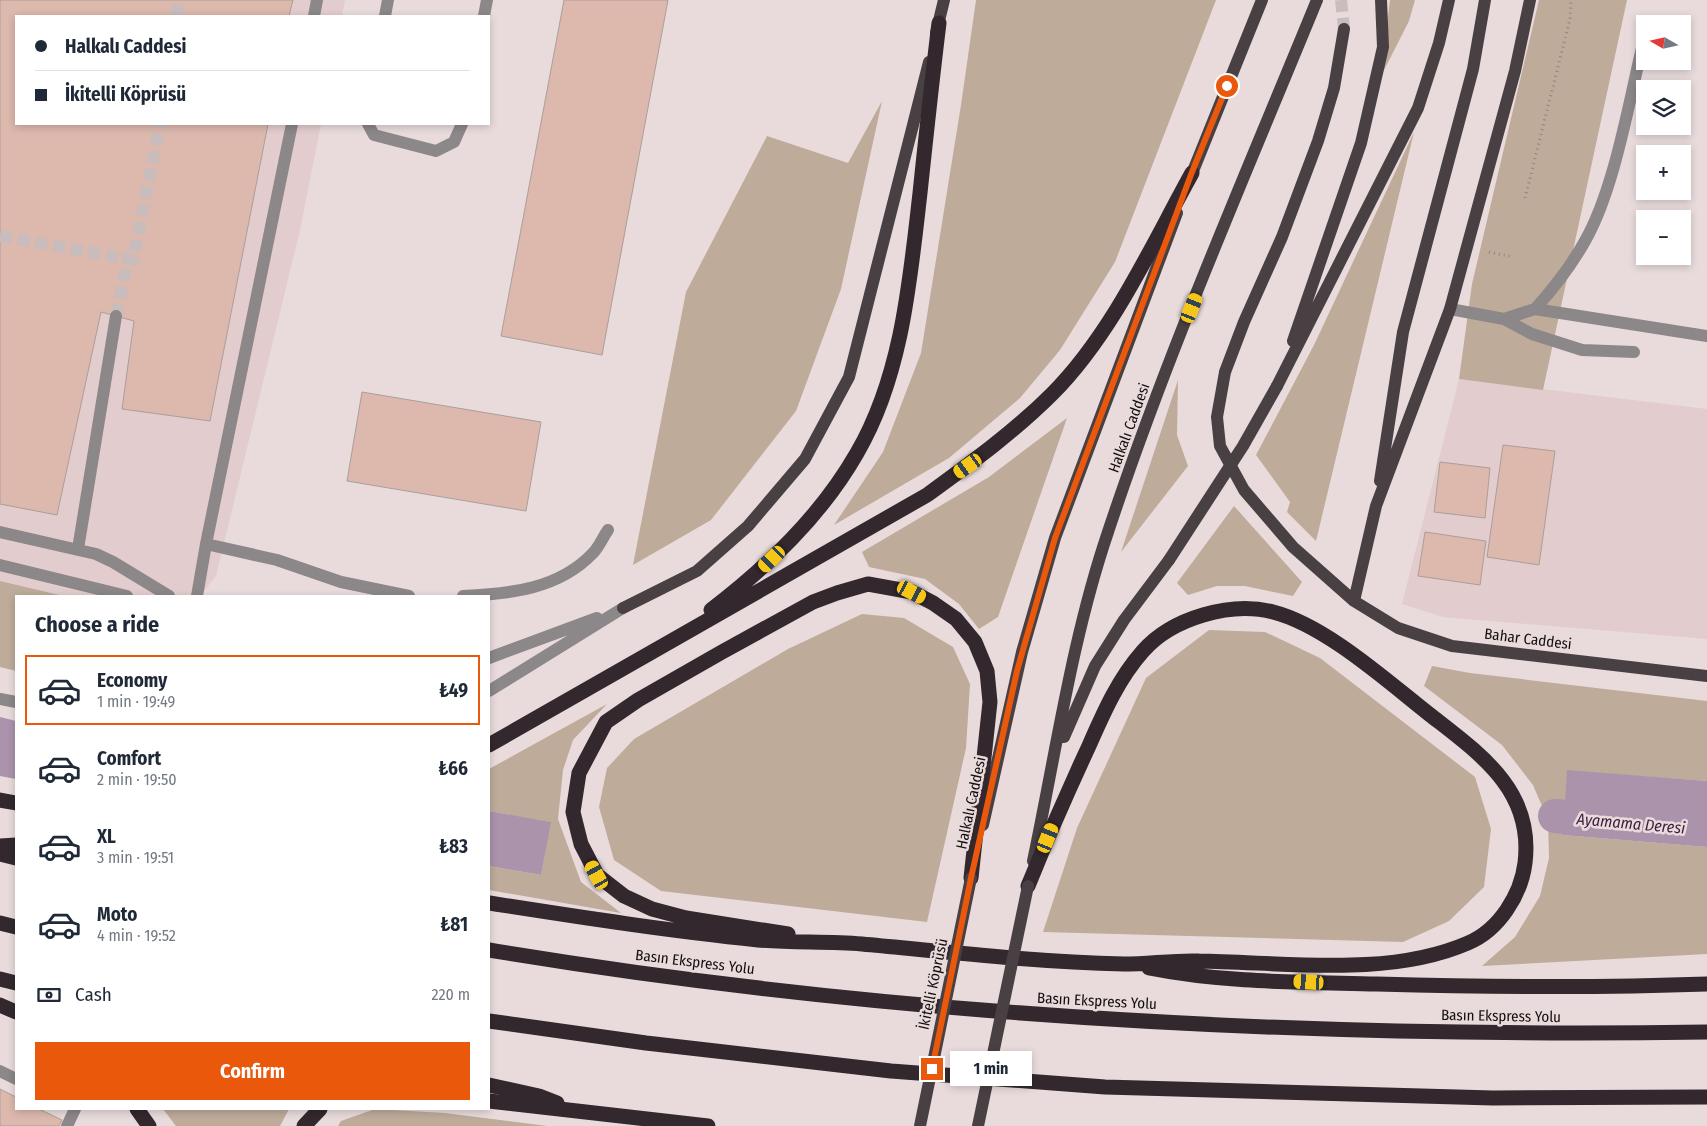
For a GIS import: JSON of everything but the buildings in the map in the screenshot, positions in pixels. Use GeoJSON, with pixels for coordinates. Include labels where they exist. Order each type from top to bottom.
{"type":"FeatureCollection","features":[{"type":"Feature","properties":{"kind":"highway"},"geometry":{"type":"LineString","coordinates":[[670,642],[750,580],[794,538],[836,486],[858,452],[872,420],[884,391],[899,336],[912,260],[939,23]]}},
{"type":"Feature","properties":{"kind":"highway"},"geometry":{"type":"LineString","coordinates":[[490,744],[927,494],[994,446],[1052,393],[1100,336],[1192,172]]}},
{"type":"Feature","properties":{"kind":"highway"},"geometry":{"type":"LineString","coordinates":[[842,942],[686,918],[652,909],[624,896],[597,875],[581,844],[573,812],[579,773],[606,722],[672,680],[813,602],[868,584],[912,592],[933,603],[956,619],[975,642],[987,670],[990,702],[988,736],[971,878]]}},
{"type":"Feature","properties":{"kind":"highway"},"geometry":{"type":"LineString","coordinates":[[1028,886],[1061,806],[1114,693],[1146,648],[1179,624],[1213,614],[1245,608],[1272,612],[1298,621],[1367,666],[1475,751],[1502,778],[1518,802],[1526,834],[1525,868],[1510,906],[1494,926],[1474,941],[1442,953],[1360,964],[1193,960],[1125,964]]}},
{"type":"Feature","properties":{"kind":"highway"},"geometry":{"type":"LineString","coordinates":[[0,800],[15,803]]}},
{"type":"Feature","properties":{"kind":"highway"},"geometry":{"type":"LineString","coordinates":[[0,846],[15,845]]}},
{"type":"Feature","properties":{"kind":"highway"},"geometry":{"type":"LineString","coordinates":[[0,854],[15,858]]}},
{"type":"Feature","properties":{"kind":"highway"},"geometry":{"type":"LineString","coordinates":[[490,903],[660,929],[765,941],[842,942],[1125,964],[1190,976],[1326,983],[1551,987],[1707,984]]}},
{"type":"Feature","properties":{"kind":"highway"},"geometry":{"type":"LineString","coordinates":[[0,923],[15,926]]}},
{"type":"Feature","properties":{"kind":"highway","name":"Basın Ekspress Yolu"},"geometry":{"type":"LineString","coordinates":[[490,950],[579,966],[873,1002],[1033,1016],[1417,1032],[1707,1032]]}},
{"type":"Feature","properties":{"kind":"highway"},"geometry":{"type":"LineString","coordinates":[[0,979],[15,983]]}},
{"type":"Feature","properties":{"kind":"highway"},"geometry":{"type":"LineString","coordinates":[[0,1005],[15,1012]]}},
{"type":"Feature","properties":{"kind":"highway"},"geometry":{"type":"LineString","coordinates":[[490,1021],[646,1043],[891,1071],[1105,1087],[1433,1097],[1707,1097]]}},
{"type":"Feature","properties":{"kind":"highway"},"geometry":{"type":"LineString","coordinates":[[490,1085],[539,1096],[574,1110]]}},
{"type":"Feature","properties":{"kind":"highway"},"geometry":{"type":"LineString","coordinates":[[490,1101],[708,1126]]}},
{"type":"Feature","properties":{"kind":"highway"},"geometry":{"type":"LineString","coordinates":[[138,1110],[149,1126]]}},
{"type":"Feature","properties":{"kind":"highway"},"geometry":{"type":"LineString","coordinates":[[304,1126],[319,1110]]}},
{"type":"Feature","properties":{"kind":"main road"},"geometry":{"type":"LineString","coordinates":[[623,608],[697,571],[748,526],[805,460],[849,377],[944,0]]}},
{"type":"Feature","properties":{"kind":"main road","name":"Halkalı Caddesi"},"geometry":{"type":"LineString","coordinates":[[971,878],[1022,652],[1055,538],[1192,172],[1262,0]]}},
{"type":"Feature","properties":{"kind":"main road","name":"Halkalı Caddesi"},"geometry":{"type":"LineString","coordinates":[[1028,886],[1055,760],[1076,648],[1107,533],[1177,345],[1317,0]]}},
{"type":"Feature","properties":{"kind":"main road"},"geometry":{"type":"LineString","coordinates":[[1277,386],[1361,143],[1383,47],[1381,0]]}},
{"type":"Feature","properties":{"kind":"main road"},"geometry":{"type":"LineString","coordinates":[[1055,760],[1095,666],[1124,620],[1168,560],[1243,446],[1277,386],[1418,108],[1439,43],[1449,0]]}},
{"type":"Feature","properties":{"kind":"main road"},"geometry":{"type":"LineString","coordinates":[[1354,601],[1376,506],[1403,332],[1472,69],[1485,0]]}},
{"type":"Feature","properties":{"kind":"main road"},"geometry":{"type":"LineString","coordinates":[[1376,506],[1450,309],[1515,71],[1530,0]]}},
{"type":"Feature","properties":{"kind":"main road","name":"Bahar Caddesi"},"geometry":{"type":"LineString","coordinates":[[1344,29],[1334,88],[1318,141],[1282,237],[1244,322],[1225,372],[1217,416],[1220,446],[1244,490],[1293,547],[1354,601],[1398,628],[1452,646],[1707,676]]}},
{"type":"Feature","properties":{"kind":"main road","name":"İkitelli Köprüsü"},"geometry":{"type":"LineString","coordinates":[[920,1126],[971,878]]}},
{"type":"Feature","properties":{"kind":"main road"},"geometry":{"type":"LineString","coordinates":[[978,1126],[1028,886]]}},
{"type":"Feature","properties":{"kind":"street"},"geometry":{"type":"LineString","coordinates":[[314,15],[317,0]]}},
{"type":"Feature","properties":{"kind":"street"},"geometry":{"type":"LineString","coordinates":[[385,15],[388,0]]}},
{"type":"Feature","properties":{"kind":"street"},"geometry":{"type":"LineString","coordinates":[[484,15],[487,0]]}},
{"type":"Feature","properties":{"kind":"street"},"geometry":{"type":"LineString","coordinates":[[1536,308],[1555,287],[1590,231],[1608,186],[1637,70]]}},
{"type":"Feature","properties":{"kind":"street"},"geometry":{"type":"LineString","coordinates":[[197,595],[292,125]]}},
{"type":"Feature","properties":{"kind":"street"},"geometry":{"type":"LineString","coordinates":[[368,125],[374,136],[436,151],[454,142],[462,125]]}},
{"type":"Feature","properties":{"kind":"street"},"geometry":{"type":"LineString","coordinates":[[1504,319],[1536,308],[1707,336]]}},
{"type":"Feature","properties":{"kind":"street"},"geometry":{"type":"LineString","coordinates":[[1450,309],[1504,319],[1532,334],[1582,350],[1634,352]]}},
{"type":"Feature","properties":{"kind":"street"},"geometry":{"type":"LineString","coordinates":[[78,549],[116,316]]}},
{"type":"Feature","properties":{"kind":"street"},"geometry":{"type":"LineString","coordinates":[[484,595],[506,594],[538,587],[569,573],[594,552],[608,530]]}},
{"type":"Feature","properties":{"kind":"street"},"geometry":{"type":"LineString","coordinates":[[0,532],[78,549],[113,562],[167,595]]}},
{"type":"Feature","properties":{"kind":"street"},"geometry":{"type":"LineString","coordinates":[[206,544],[278,560],[341,582],[403,595]]}},
{"type":"Feature","properties":{"kind":"street"},"geometry":{"type":"LineString","coordinates":[[0,566],[124,595]]}},
{"type":"Feature","properties":{"kind":"street"},"geometry":{"type":"LineString","coordinates":[[490,658],[623,608]]}},
{"type":"Feature","properties":{"kind":"street"},"geometry":{"type":"LineString","coordinates":[[490,690],[623,608]]}},
{"type":"Feature","properties":{"kind":"street"},"geometry":{"type":"LineString","coordinates":[[0,699],[15,702]]}},
{"type":"Feature","properties":{"kind":"street"},"geometry":{"type":"LineString","coordinates":[[0,1071],[15,1078]]}},
{"type":"Feature","properties":{"kind":"street"},"geometry":{"type":"LineString","coordinates":[[67,1126],[75,1110]]}},
{"type":"Feature","properties":{"kind":"path"},"geometry":{"type":"LineString","coordinates":[[1525,198],[1570,19],[1571,0]]}},
{"type":"Feature","properties":{"kind":"shaded area"},"geometry":{"type":"Polygon","coordinates":[[[0,0],[345,0],[342,15],[15,15],[15,125],[321,125],[300,230],[216,576],[201,595],[60,595],[0,581],[0,0]]]}},
{"type":"Feature","properties":{"kind":"shaded area"},"geometry":{"type":"Polygon","coordinates":[[[976,0],[1216,0],[1115,262],[1060,350],[1020,398],[949,458],[834,525],[883,452],[921,353],[976,0]]]}},
{"type":"Feature","properties":{"kind":"shaded area"},"geometry":{"type":"Polygon","coordinates":[[[1390,0],[1415,0],[1409,21],[1381,76],[1390,0]]]}},
{"type":"Feature","properties":{"kind":"shaded area"},"geometry":{"type":"Polygon","coordinates":[[[1539,0],[1627,0],[1543,390],[1459,379],[1472,284],[1539,0]]]}},
{"type":"Feature","properties":{"kind":"shaded area"},"geometry":{"type":"Polygon","coordinates":[[[882,101],[841,289],[796,411],[711,520],[633,565],[686,292],[767,136],[848,163],[882,101]]]}},
{"type":"Feature","properties":{"kind":"shaded area"},"geometry":{"type":"Polygon","coordinates":[[[1414,132],[1316,541],[1287,512],[1290,502],[1256,455],[1314,345],[1414,132]]]}},
{"type":"Feature","properties":{"kind":"shaded area"},"geometry":{"type":"Polygon","coordinates":[[[1459,379],[1707,409],[1707,639],[1443,617],[1402,604],[1459,379]]]}},
{"type":"Feature","properties":{"kind":"shaded area"},"geometry":{"type":"Polygon","coordinates":[[[1178,380],[1177,435],[1188,466],[1121,552],[1178,380]]]}},
{"type":"Feature","properties":{"kind":"shaded area"},"geometry":{"type":"Polygon","coordinates":[[[1067,418],[998,617],[979,629],[959,604],[925,579],[869,567],[862,552],[989,477],[1067,418]]]}},
{"type":"Feature","properties":{"kind":"shaded area"},"geometry":{"type":"Polygon","coordinates":[[[1234,506],[1302,582],[1293,596],[1245,586],[1217,586],[1188,595],[1177,583],[1234,506]]]}},
{"type":"Feature","properties":{"kind":"shaded area"},"geometry":{"type":"Polygon","coordinates":[[[0,581],[60,595],[15,595],[15,671],[0,667],[0,581]]]}},
{"type":"Feature","properties":{"kind":"shaded area"},"geometry":{"type":"Polygon","coordinates":[[[862,614],[904,618],[953,647],[970,684],[966,748],[927,922],[661,891],[614,860],[599,807],[607,768],[634,739],[788,649],[862,614]]]}},
{"type":"Feature","properties":{"kind":"shaded area"},"geometry":{"type":"Polygon","coordinates":[[[1209,630],[1265,632],[1320,658],[1475,777],[1491,829],[1484,887],[1449,921],[1403,942],[1043,932],[1077,828],[1146,678],[1209,630]]]}},
{"type":"Feature","properties":{"kind":"shaded area"},"geometry":{"type":"Polygon","coordinates":[[[1432,666],[1470,673],[1707,701],[1707,781],[1568,771],[1563,835],[1707,847],[1707,954],[1482,966],[1515,937],[1540,896],[1549,858],[1548,820],[1533,785],[1502,745],[1424,686],[1432,666]]]}},
{"type":"Feature","properties":{"kind":"shaded area"},"geometry":{"type":"Polygon","coordinates":[[[607,704],[573,740],[563,770],[558,819],[581,882],[621,913],[490,890],[490,866],[541,875],[550,822],[490,811],[490,768],[607,704]]]}},
{"type":"Feature","properties":{"kind":"shaded area"},"geometry":{"type":"Polygon","coordinates":[[[164,1110],[288,1110],[280,1126],[176,1126],[164,1110]]]}},
{"type":"Feature","properties":{"kind":"shaded area"},"geometry":{"type":"Polygon","coordinates":[[[372,1110],[392,1110],[445,1113],[547,1126],[338,1126],[341,1121],[372,1110]]]}},
{"type":"Feature","properties":{"kind":"water"},"geometry":{"type":"Polygon","coordinates":[[[0,717],[15,721],[15,779],[0,776],[0,717]]]}},
{"type":"Feature","properties":{"kind":"water"},"geometry":{"type":"Polygon","coordinates":[[[1567,770],[1707,781],[1707,847],[1563,835],[1567,770]]]}},
{"type":"Feature","properties":{"kind":"water"},"geometry":{"type":"Polygon","coordinates":[[[490,811],[551,822],[541,875],[490,866],[490,811]]]}},
{"type":"Feature","properties":{"kind":"waterway","name":"Ayamama Deresi"},"geometry":{"type":"LineString","coordinates":[[1555,816],[1610,821]]}},
{"type":"Feature","properties":{"kind":"tunnel"},"geometry":{"type":"LineString","coordinates":[[176,15],[179,0]]}},
{"type":"Feature","properties":{"kind":"tunnel"},"geometry":{"type":"LineString","coordinates":[[1341,0],[1344,29]]}},
{"type":"Feature","properties":{"kind":"tunnel"},"geometry":{"type":"LineString","coordinates":[[0,236],[133,260],[160,125]]}},
{"type":"Feature","properties":{"kind":"tunnel"},"geometry":{"type":"LineString","coordinates":[[116,316],[129,253]]}},
{"type":"Feature","properties":{"kind":"route"},"geometry":{"type":"LineString","coordinates":[[932,1069],[971,878],[1017,671],[1055,538],[1192,172],[1227,86]]}}]}
